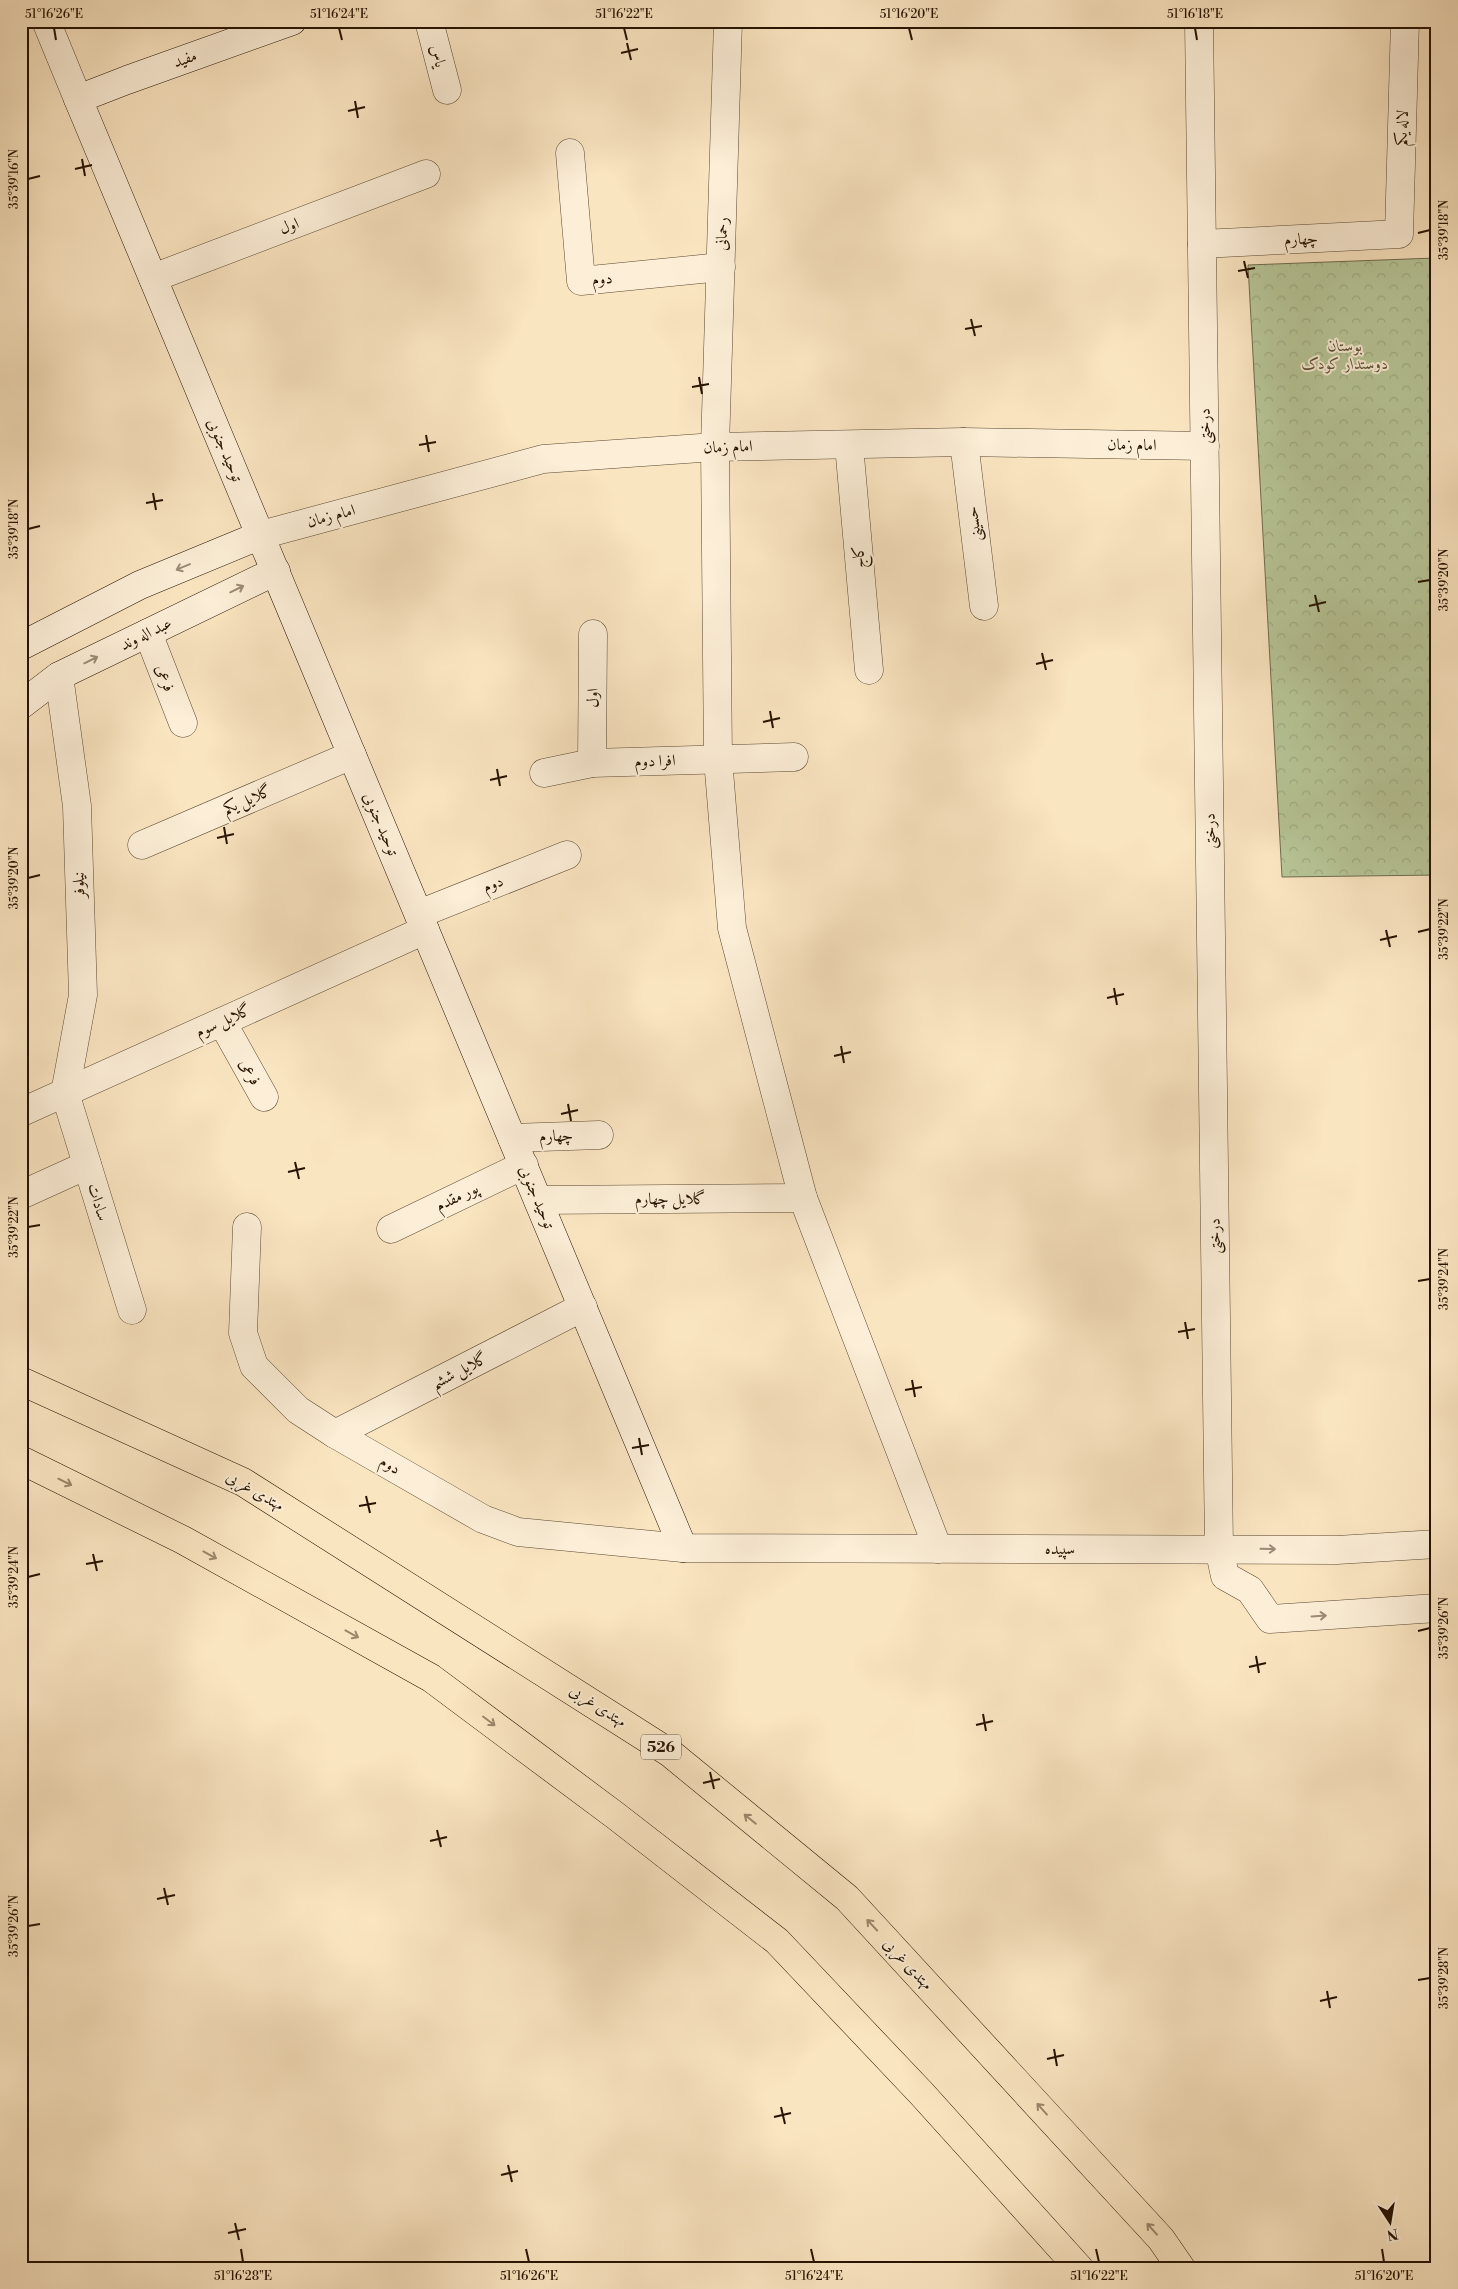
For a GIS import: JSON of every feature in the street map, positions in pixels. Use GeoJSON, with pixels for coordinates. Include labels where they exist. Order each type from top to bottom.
{"type":"FeatureCollection","features":[{"type":"Feature","properties":{"kind":"main road","name":"مهتدی غربی"},"geometry":{"type":"LineString","coordinates":[[21,1381],[243,1482],[670,1753],[847,1898],[1161,2239],[1181,2268]]}},
{"type":"Feature","properties":{"kind":"main road"},"geometry":{"type":"LineString","coordinates":[[21,1460],[183,1540],[431,1678],[616,1816],[777,1941],[922,2094],[1079,2268]]}},
{"type":"Feature","properties":{"kind":"street","name":"توحید جنوبی"},"geometry":{"type":"LineString","coordinates":[[46,21],[683,1548]]}},
{"type":"Feature","properties":{"kind":"street","name":"مفید"},"geometry":{"type":"LineString","coordinates":[[78,100],[292,21]]}},
{"type":"Feature","properties":{"kind":"street","name":"یاس"},"geometry":{"type":"LineString","coordinates":[[430,21],[447,90]]}},
{"type":"Feature","properties":{"kind":"street","name":"رحمانی"},"geometry":{"type":"LineString","coordinates":[[728,21],[715,446],[718,759],[732,928],[803,1198],[938,1549]]}},
{"type":"Feature","properties":{"kind":"street","name":"درختی"},"geometry":{"type":"LineString","coordinates":[[1199,21],[1219,1548],[1225,1576],[1250,1590],[1270,1619],[1437,1608]]}},
{"type":"Feature","properties":{"kind":"street","name":"لاله یکم"},"geometry":{"type":"LineString","coordinates":[[1399,234],[1405,21]]}},
{"type":"Feature","properties":{"kind":"street","name":"دوم"},"geometry":{"type":"LineString","coordinates":[[570,154],[581,281],[721,267]]}},
{"type":"Feature","properties":{"kind":"street","name":"اول"},"geometry":{"type":"LineString","coordinates":[[153,278],[426,174]]}},
{"type":"Feature","properties":{"kind":"street","name":"چهارم"},"geometry":{"type":"LineString","coordinates":[[1202,244],[1399,234]]}},
{"type":"Feature","properties":{"kind":"street","name":"امام زمان"},"geometry":{"type":"LineString","coordinates":[[261,535],[543,458],[715,446],[964,442],[1205,446]]}},
{"type":"Feature","properties":{"kind":"street","name":"حسینی"},"geometry":{"type":"LineString","coordinates":[[964,442],[984,606]]}},
{"type":"Feature","properties":{"kind":"street","name":"کاج"},"geometry":{"type":"LineString","coordinates":[[849,444],[870,670]]}},
{"type":"Feature","properties":{"kind":"street"},"geometry":{"type":"LineString","coordinates":[[21,646],[140,585],[261,535]]}},
{"type":"Feature","properties":{"kind":"street","name":"عبد اله وند"},"geometry":{"type":"LineString","coordinates":[[21,706],[59,676],[276,571]]}},
{"type":"Feature","properties":{"kind":"street","name":"فرعی"},"geometry":{"type":"LineString","coordinates":[[148,632],[183,722]]}},
{"type":"Feature","properties":{"kind":"street","name":"اول"},"geometry":{"type":"LineString","coordinates":[[592,763],[593,634]]}},
{"type":"Feature","properties":{"kind":"street","name":"نیلوفر"},"geometry":{"type":"LineString","coordinates":[[59,676],[77,806],[83,995],[65,1093]]}},
{"type":"Feature","properties":{"kind":"street","name":"گلایل یکم"},"geometry":{"type":"LineString","coordinates":[[142,844],[352,755]]}},
{"type":"Feature","properties":{"kind":"street","name":"افرا دوم"},"geometry":{"type":"LineString","coordinates":[[544,773],[592,763],[794,757]]}},
{"type":"Feature","properties":{"kind":"street","name":"دوم"},"geometry":{"type":"LineString","coordinates":[[422,922],[567,855]]}},
{"type":"Feature","properties":{"kind":"street","name":"گلایل سوم"},"geometry":{"type":"LineString","coordinates":[[22,1112],[222,1022],[422,922]]}},
{"type":"Feature","properties":{"kind":"street","name":"فرعی"},"geometry":{"type":"LineString","coordinates":[[222,1022],[264,1097]]}},
{"type":"Feature","properties":{"kind":"street","name":"سادات"},"geometry":{"type":"LineString","coordinates":[[65,1093],[132,1310]]}},
{"type":"Feature","properties":{"kind":"street","name":"چهارم"},"geometry":{"type":"LineString","coordinates":[[512,1138],[599,1135]]}},
{"type":"Feature","properties":{"kind":"street"},"geometry":{"type":"LineString","coordinates":[[21,1195],[87,1165]]}},
{"type":"Feature","properties":{"kind":"street","name":"پور مقدم"},"geometry":{"type":"LineString","coordinates":[[391,1229],[524,1165]]}},
{"type":"Feature","properties":{"kind":"street","name":"گلایل چهارم"},"geometry":{"type":"LineString","coordinates":[[538,1200],[803,1198]]}},
{"type":"Feature","properties":{"kind":"street","name":"دوم"},"geometry":{"type":"LineString","coordinates":[[247,1227],[243,1333],[254,1366],[298,1410],[335,1434],[483,1519],[518,1532],[683,1548]]}},
{"type":"Feature","properties":{"kind":"street","name":"گلایل ششم"},"geometry":{"type":"LineString","coordinates":[[335,1434],[583,1307]]}},
{"type":"Feature","properties":{"kind":"street","name":"سپیده"},"geometry":{"type":"LineString","coordinates":[[683,1548],[1219,1548],[1337,1550],[1437,1544]]}},
{"type":"Feature","properties":{"kind":"green space","name":"بوستان دوستدار کودک"},"geometry":{"type":"Polygon","coordinates":[[[1435,21],[1437,21],[1437,875],[1282,877],[1248,265],[1435,258],[1435,21]]]}}]}
